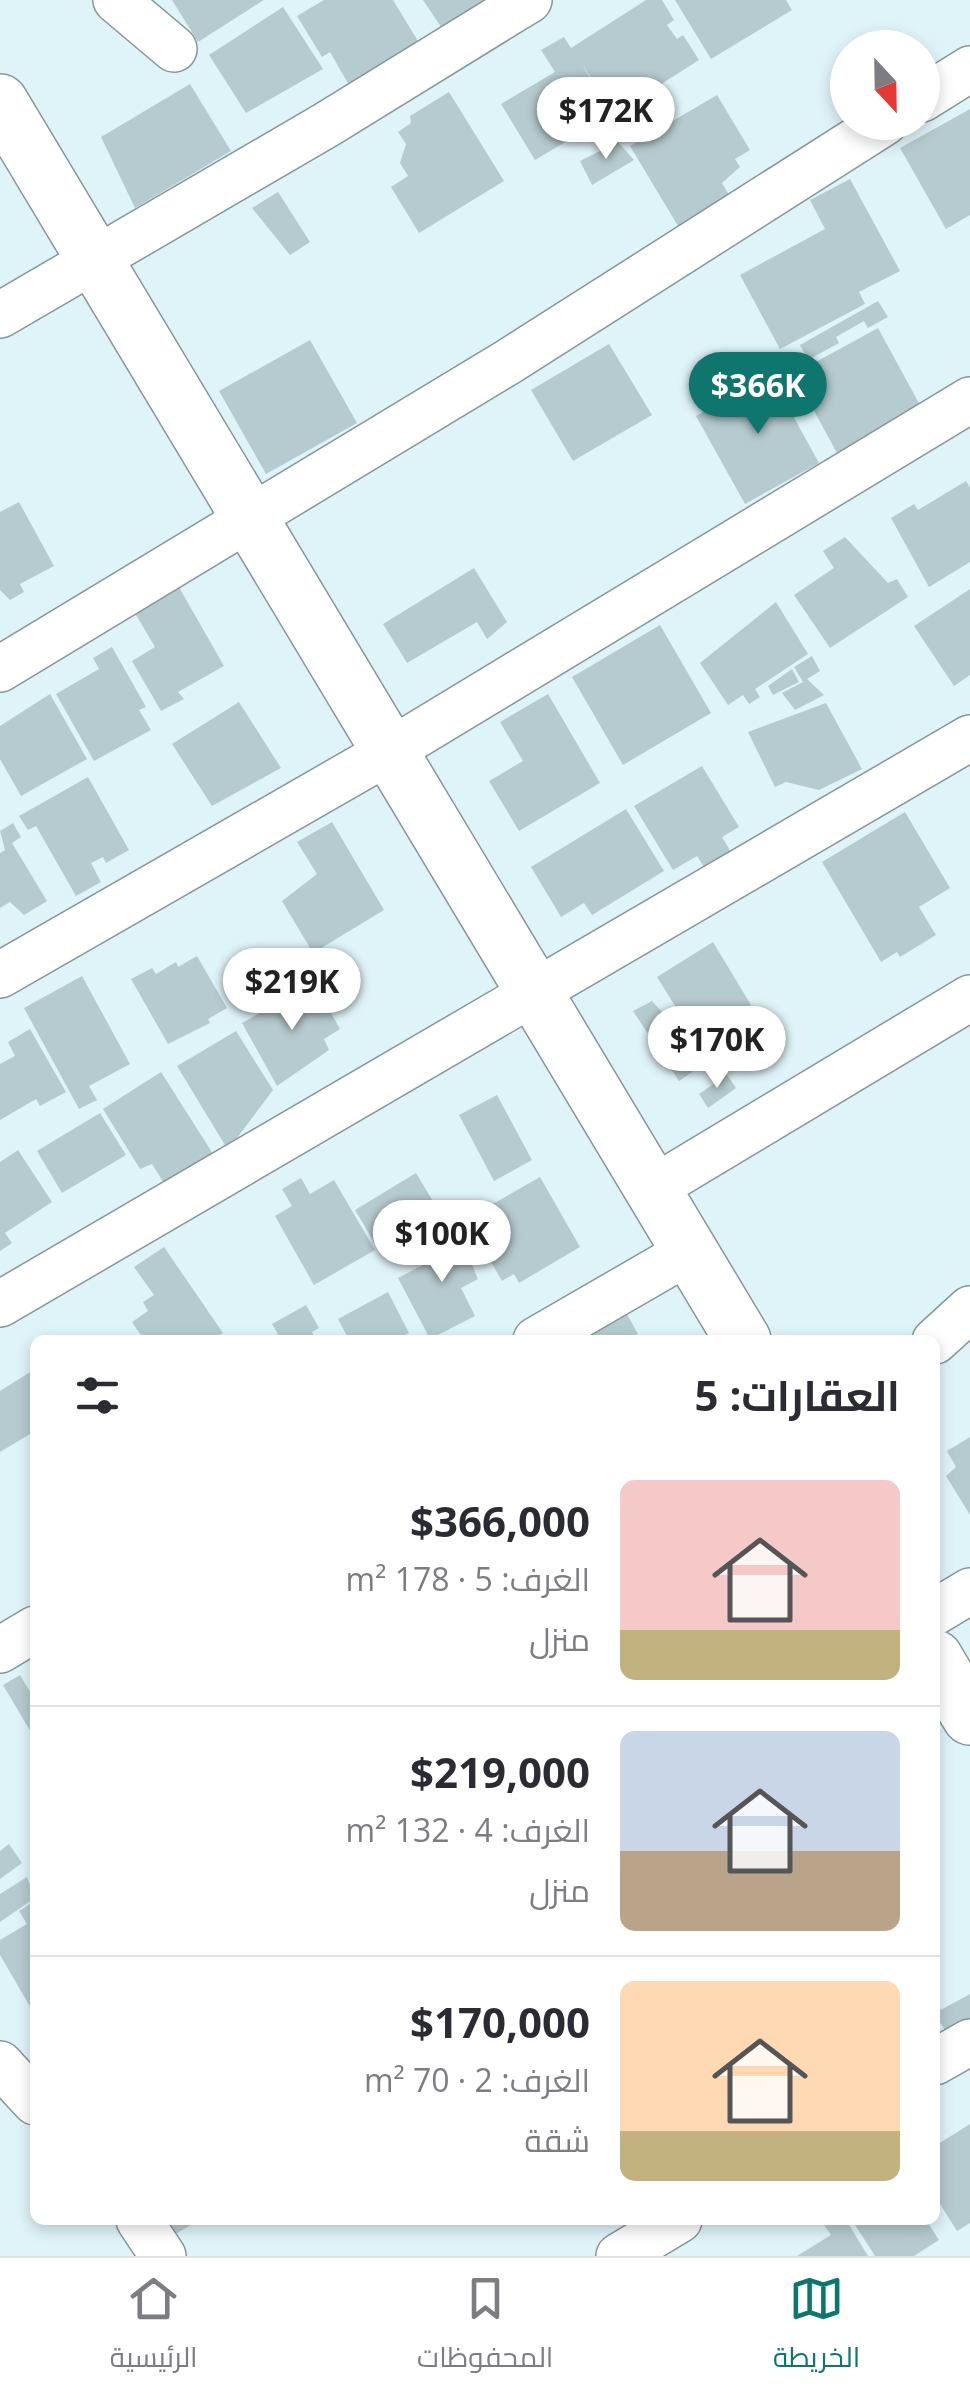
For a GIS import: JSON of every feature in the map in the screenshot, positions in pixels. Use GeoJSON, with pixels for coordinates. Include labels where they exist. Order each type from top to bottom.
{"type":"FeatureCollection","features":[{"type":"Feature","properties":{"kind":"street"},"geometry":{"type":"LineString","coordinates":[[116,0],[174,48]]}},
{"type":"Feature","properties":{"kind":"street"},"geometry":{"type":"LineString","coordinates":[[0,315],[529,0]]}},
{"type":"Feature","properties":{"kind":"street"},"geometry":{"type":"LineString","coordinates":[[940,88],[970,69]]}},
{"type":"Feature","properties":{"kind":"street"},"geometry":{"type":"LineString","coordinates":[[0,102],[740,1335]]}},
{"type":"Feature","properties":{"kind":"street"},"geometry":{"type":"LineString","coordinates":[[0,669],[251,520],[857,140]]}},
{"type":"Feature","properties":{"kind":"street"},"geometry":{"type":"LineString","coordinates":[[0,975],[390,751],[970,400]]}},
{"type":"Feature","properties":{"kind":"street"},"geometry":{"type":"LineString","coordinates":[[0,1304],[970,738]]}},
{"type":"Feature","properties":{"kind":"street"},"geometry":{"type":"LineString","coordinates":[[652,1189],[970,998]]}},
{"type":"Feature","properties":{"kind":"street"},"geometry":{"type":"LineString","coordinates":[[545,1335],[690,1251]]}},
{"type":"Feature","properties":{"kind":"street"},"geometry":{"type":"LineString","coordinates":[[940,1336],[970,1309]]}},
{"type":"Feature","properties":{"kind":"street"},"geometry":{"type":"LineString","coordinates":[[940,1609],[970,1591]]}},
{"type":"Feature","properties":{"kind":"street"},"geometry":{"type":"LineString","coordinates":[[940,1666],[970,1717]]}},
{"type":"Feature","properties":{"kind":"street"},"geometry":{"type":"LineString","coordinates":[[940,2059],[970,2042]]}},
{"type":"Feature","properties":{"kind":"street"},"geometry":{"type":"LineString","coordinates":[[10,2063],[30,2094]]}},
{"type":"Feature","properties":{"kind":"street"},"geometry":{"type":"LineString","coordinates":[[143,2225],[163,2256]]}},
{"type":"Feature","properties":{"kind":"street"},"geometry":{"type":"LineString","coordinates":[[619,2256],[670,2225]]}},
{"type":"Feature","properties":{"kind":"building"},"geometry":{"type":"Polygon","coordinates":[[[172,0],[264,0],[198,42],[172,0]]]}},
{"type":"Feature","properties":{"kind":"building"},"geometry":{"type":"Polygon","coordinates":[[[324,0],[393,0],[424,51],[353,92],[330,52],[322,57],[297,16],[324,0]]]}},
{"type":"Feature","properties":{"kind":"building"},"geometry":{"type":"Polygon","coordinates":[[[423,0],[507,0],[449,39],[423,0]]]}},
{"type":"Feature","properties":{"kind":"building"},"geometry":{"type":"Polygon","coordinates":[[[646,0],[662,0],[674,20],[667,25],[677,39],[683,35],[699,60],[614,114],[582,64],[611,115],[535,160],[501,104],[555,72],[541,50],[564,37],[571,48],[646,0]]]}},
{"type":"Feature","properties":{"kind":"building"},"geometry":{"type":"Polygon","coordinates":[[[675,0],[786,0],[792,10],[711,59],[675,0]]]}},
{"type":"Feature","properties":{"kind":"building"},"geometry":{"type":"Polygon","coordinates":[[[283,7],[323,69],[246,113],[209,55],[283,7]]]}},
{"type":"Feature","properties":{"kind":"building"},"geometry":{"type":"Polygon","coordinates":[[[190,84],[231,151],[135,208],[101,137],[190,84]]]}},
{"type":"Feature","properties":{"kind":"building"},"geometry":{"type":"Polygon","coordinates":[[[449,92],[504,181],[419,233],[391,187],[408,176],[400,163],[406,144],[398,132],[411,123],[410,116],[449,92]]]}},
{"type":"Feature","properties":{"kind":"building"},"geometry":{"type":"Polygon","coordinates":[[[717,95],[750,150],[735,159],[740,167],[722,183],[732,200],[690,225],[687,221],[678,226],[630,146],[717,95]]]}},
{"type":"Feature","properties":{"kind":"building"},"geometry":{"type":"Polygon","coordinates":[[[970,109],[970,215],[946,229],[900,148],[914,140],[940,140],[940,126],[970,109]]]}},
{"type":"Feature","properties":{"kind":"building"},"geometry":{"type":"Polygon","coordinates":[[[618,142],[634,160],[592,185],[580,161],[618,142]]]}},
{"type":"Feature","properties":{"kind":"building"},"geometry":{"type":"Polygon","coordinates":[[[850,179],[900,271],[859,292],[865,304],[780,349],[740,275],[825,229],[810,200],[850,179]]]}},
{"type":"Feature","properties":{"kind":"building"},"geometry":{"type":"Polygon","coordinates":[[[278,192],[310,242],[290,255],[252,208],[278,192]]]}},
{"type":"Feature","properties":{"kind":"building"},"geometry":{"type":"Polygon","coordinates":[[[878,301],[888,317],[868,328],[864,321],[836,337],[839,343],[808,360],[800,345],[878,301]]]}},
{"type":"Feature","properties":{"kind":"building"},"geometry":{"type":"Polygon","coordinates":[[[878,328],[921,407],[837,453],[794,374],[878,328]]]}},
{"type":"Feature","properties":{"kind":"building"},"geometry":{"type":"Polygon","coordinates":[[[310,340],[357,423],[266,474],[219,391],[310,340]]]}},
{"type":"Feature","properties":{"kind":"building"},"geometry":{"type":"Polygon","coordinates":[[[609,344],[652,415],[573,461],[531,390],[609,344]]]}},
{"type":"Feature","properties":{"kind":"building"},"geometry":{"type":"Polygon","coordinates":[[[778,370],[795,401],[787,405],[819,463],[745,504],[696,416],[778,370]]]}},
{"type":"Feature","properties":{"kind":"building"},"geometry":{"type":"Polygon","coordinates":[[[966,481],[970,488],[970,562],[929,587],[891,518],[914,504],[918,510],[966,481]]]}},
{"type":"Feature","properties":{"kind":"building"},"geometry":{"type":"Polygon","coordinates":[[[19,502],[54,566],[20,584],[24,592],[10,600],[0,590],[0,512],[19,502]]]}},
{"type":"Feature","properties":{"kind":"building"},"geometry":{"type":"Polygon","coordinates":[[[845,537],[888,583],[897,579],[908,597],[830,648],[794,595],[834,568],[823,551],[845,537]]]}},
{"type":"Feature","properties":{"kind":"building"},"geometry":{"type":"Polygon","coordinates":[[[474,568],[507,622],[487,639],[477,622],[407,663],[383,624],[474,568]]]}},
{"type":"Feature","properties":{"kind":"building"},"geometry":{"type":"Polygon","coordinates":[[[176,582],[224,666],[178,692],[184,699],[161,711],[132,661],[155,647],[132,608],[176,582]]]}},
{"type":"Feature","properties":{"kind":"building"},"geometry":{"type":"Polygon","coordinates":[[[970,589],[970,675],[954,686],[914,626],[970,589]]]}},
{"type":"Feature","properties":{"kind":"building"},"geometry":{"type":"Polygon","coordinates":[[[776,602],[808,654],[755,689],[760,697],[749,704],[743,695],[728,705],[700,663],[776,602]]]}},
{"type":"Feature","properties":{"kind":"building"},"geometry":{"type":"Polygon","coordinates":[[[660,625],[711,713],[623,765],[572,677],[660,625]]]}},
{"type":"Feature","properties":{"kind":"building"},"geometry":{"type":"Polygon","coordinates":[[[112,647],[146,707],[139,710],[151,730],[94,761],[56,694],[99,669],[93,658],[112,647]]]}},
{"type":"Feature","properties":{"kind":"building"},"geometry":{"type":"Polygon","coordinates":[[[812,656],[820,671],[807,679],[824,695],[795,710],[782,693],[803,682],[794,667],[812,656]]]}},
{"type":"Feature","properties":{"kind":"building"},"geometry":{"type":"Polygon","coordinates":[[[792,669],[799,682],[773,695],[768,686],[792,669]]]}},
{"type":"Feature","properties":{"kind":"building"},"geometry":{"type":"Polygon","coordinates":[[[50,694],[87,759],[21,796],[0,759],[0,726],[50,694]]]}},
{"type":"Feature","properties":{"kind":"building"},"geometry":{"type":"Polygon","coordinates":[[[548,694],[600,783],[519,831],[489,781],[523,761],[500,722],[548,694]]]}},
{"type":"Feature","properties":{"kind":"building"},"geometry":{"type":"Polygon","coordinates":[[[239,702],[281,768],[212,806],[172,744],[239,702]]]}},
{"type":"Feature","properties":{"kind":"building"},"geometry":{"type":"Polygon","coordinates":[[[826,703],[862,769],[819,790],[786,782],[775,787],[748,732],[826,703]]]}},
{"type":"Feature","properties":{"kind":"building"},"geometry":{"type":"Polygon","coordinates":[[[702,766],[739,827],[722,837],[732,854],[706,870],[697,856],[673,870],[634,806],[702,766]]]}},
{"type":"Feature","properties":{"kind":"building"},"geometry":{"type":"Polygon","coordinates":[[[88,777],[129,850],[106,863],[103,857],[91,863],[101,882],[76,896],[36,826],[28,830],[19,816],[88,777]]]}},
{"type":"Feature","properties":{"kind":"building"},"geometry":{"type":"Polygon","coordinates":[[[626,809],[664,871],[592,915],[584,903],[561,917],[531,867],[626,809]]]}},
{"type":"Feature","properties":{"kind":"building"},"geometry":{"type":"Polygon","coordinates":[[[905,812],[950,888],[919,907],[936,935],[900,957],[897,952],[881,962],[822,862],[905,812]]]}},
{"type":"Feature","properties":{"kind":"building"},"geometry":{"type":"Polygon","coordinates":[[[332,822],[384,910],[313,953],[282,901],[317,874],[297,842],[332,822]]]}},
{"type":"Feature","properties":{"kind":"building"},"geometry":{"type":"Polygon","coordinates":[[[13,823],[21,837],[12,843],[47,901],[24,915],[10,902],[0,908],[0,853],[5,850],[0,831],[13,823]]]}},
{"type":"Feature","properties":{"kind":"building"},"geometry":{"type":"Polygon","coordinates":[[[713,942],[751,1005],[706,1032],[688,1027],[657,977],[713,942]]]}},
{"type":"Feature","properties":{"kind":"building"},"geometry":{"type":"Polygon","coordinates":[[[197,956],[227,1008],[208,1019],[210,1023],[168,1044],[131,979],[152,968],[156,974],[176,962],[178,967],[197,956]]]}},
{"type":"Feature","properties":{"kind":"building"},"geometry":{"type":"Polygon","coordinates":[[[82,976],[130,1064],[89,1086],[97,1100],[79,1109],[24,1008],[82,976]]]}},
{"type":"Feature","properties":{"kind":"building"},"geometry":{"type":"Polygon","coordinates":[[[314,983],[340,1029],[324,1039],[329,1050],[277,1086],[242,1023],[314,983]]]}},
{"type":"Feature","properties":{"kind":"building"},"geometry":{"type":"Polygon","coordinates":[[[652,1001],[664,1014],[675,1009],[707,1062],[679,1081],[633,1011],[652,1001]]]}},
{"type":"Feature","properties":{"kind":"building"},"geometry":{"type":"Polygon","coordinates":[[[30,1029],[66,1092],[40,1106],[36,1099],[0,1120],[0,1064],[15,1056],[8,1042],[30,1029]]]}},
{"type":"Feature","properties":{"kind":"building"},"geometry":{"type":"Polygon","coordinates":[[[236,1031],[273,1090],[228,1150],[177,1066],[236,1031]]]}},
{"type":"Feature","properties":{"kind":"building"},"geometry":{"type":"Polygon","coordinates":[[[161,1072],[220,1165],[172,1196],[152,1164],[140,1169],[103,1109],[161,1072]]]}},
{"type":"Feature","properties":{"kind":"building"},"geometry":{"type":"Polygon","coordinates":[[[727,1075],[736,1088],[708,1108],[699,1094],[727,1075]]]}},
{"type":"Feature","properties":{"kind":"building"},"geometry":{"type":"Polygon","coordinates":[[[497,1095],[532,1160],[494,1181],[459,1115],[497,1095]]]}},
{"type":"Feature","properties":{"kind":"building"},"geometry":{"type":"Polygon","coordinates":[[[100,1113],[126,1155],[62,1193],[37,1151],[100,1113]]]}},
{"type":"Feature","properties":{"kind":"building"},"geometry":{"type":"Polygon","coordinates":[[[18,1150],[52,1202],[5,1233],[12,1243],[0,1251],[0,1162],[18,1150]]]}},
{"type":"Feature","properties":{"kind":"building"},"geometry":{"type":"Polygon","coordinates":[[[416,1173],[437,1208],[398,1232],[402,1239],[380,1252],[355,1210],[416,1173]]]}},
{"type":"Feature","properties":{"kind":"building"},"geometry":{"type":"Polygon","coordinates":[[[540,1177],[580,1247],[519,1283],[514,1274],[502,1281],[471,1228],[482,1221],[477,1213],[540,1177]]]}},
{"type":"Feature","properties":{"kind":"building"},"geometry":{"type":"Polygon","coordinates":[[[301,1178],[310,1194],[334,1180],[375,1250],[314,1285],[275,1216],[292,1206],[282,1189],[301,1178]]]}},
{"type":"Feature","properties":{"kind":"building"},"geometry":{"type":"Polygon","coordinates":[[[454,1223],[478,1279],[461,1288],[475,1316],[438,1335],[428,1335],[398,1278],[430,1261],[425,1253],[441,1245],[435,1233],[454,1223]]]}},
{"type":"Feature","properties":{"kind":"building"},"geometry":{"type":"Polygon","coordinates":[[[164,1247],[223,1333],[141,1335],[132,1322],[148,1311],[143,1302],[154,1295],[134,1267],[164,1247]]]}},
{"type":"Feature","properties":{"kind":"building"},"geometry":{"type":"Polygon","coordinates":[[[388,1292],[409,1333],[346,1335],[338,1319],[388,1292]]]}},
{"type":"Feature","properties":{"kind":"building"},"geometry":{"type":"Polygon","coordinates":[[[306,1305],[319,1328],[312,1332],[314,1335],[276,1335],[272,1324],[306,1305]]]}},
{"type":"Feature","properties":{"kind":"building"},"geometry":{"type":"Polygon","coordinates":[[[623,1307],[638,1334],[593,1335],[588,1325],[623,1307]]]}},
{"type":"Feature","properties":{"kind":"building"},"geometry":{"type":"Polygon","coordinates":[[[30,1372],[30,1434],[0,1452],[0,1391],[30,1372]]]}},
{"type":"Feature","properties":{"kind":"building"},"geometry":{"type":"Polygon","coordinates":[[[970,1437],[970,1515],[946,1476],[956,1467],[947,1451],[970,1437]]]}},
{"type":"Feature","properties":{"kind":"building"},"geometry":{"type":"Polygon","coordinates":[[[20,1675],[30,1692],[30,1731],[3,1685],[20,1675]]]}},
{"type":"Feature","properties":{"kind":"building"},"geometry":{"type":"Polygon","coordinates":[[[9,1844],[22,1863],[0,1879],[0,1851],[9,1844]]]}},
{"type":"Feature","properties":{"kind":"building"},"geometry":{"type":"Polygon","coordinates":[[[27,1877],[30,1901],[0,1922],[0,1894],[27,1877]]]}},
{"type":"Feature","properties":{"kind":"building"},"geometry":{"type":"Polygon","coordinates":[[[30,1904],[30,2006],[0,1955],[0,1940],[27,1924],[19,1911],[30,1904]]]}},
{"type":"Feature","properties":{"kind":"building"},"geometry":{"type":"Polygon","coordinates":[[[970,1994],[970,2033],[952,2043],[940,2022],[940,2010],[970,1994]]]}},
{"type":"Feature","properties":{"kind":"building"},"geometry":{"type":"Polygon","coordinates":[[[970,2124],[970,2223],[957,2231],[940,2204],[940,2143],[970,2124]]]}},
{"type":"Feature","properties":{"kind":"building"},"geometry":{"type":"Polygon","coordinates":[[[170,2225],[191,2225],[176,2234],[170,2225]]]}},
{"type":"Feature","properties":{"kind":"building"},"geometry":{"type":"Polygon","coordinates":[[[824,2225],[849,2225],[868,2256],[797,2256],[831,2235],[824,2225]]]}},
{"type":"Feature","properties":{"kind":"building"},"geometry":{"type":"Polygon","coordinates":[[[855,2225],[929,2225],[939,2240],[914,2256],[875,2256],[855,2225]]]}}]}
